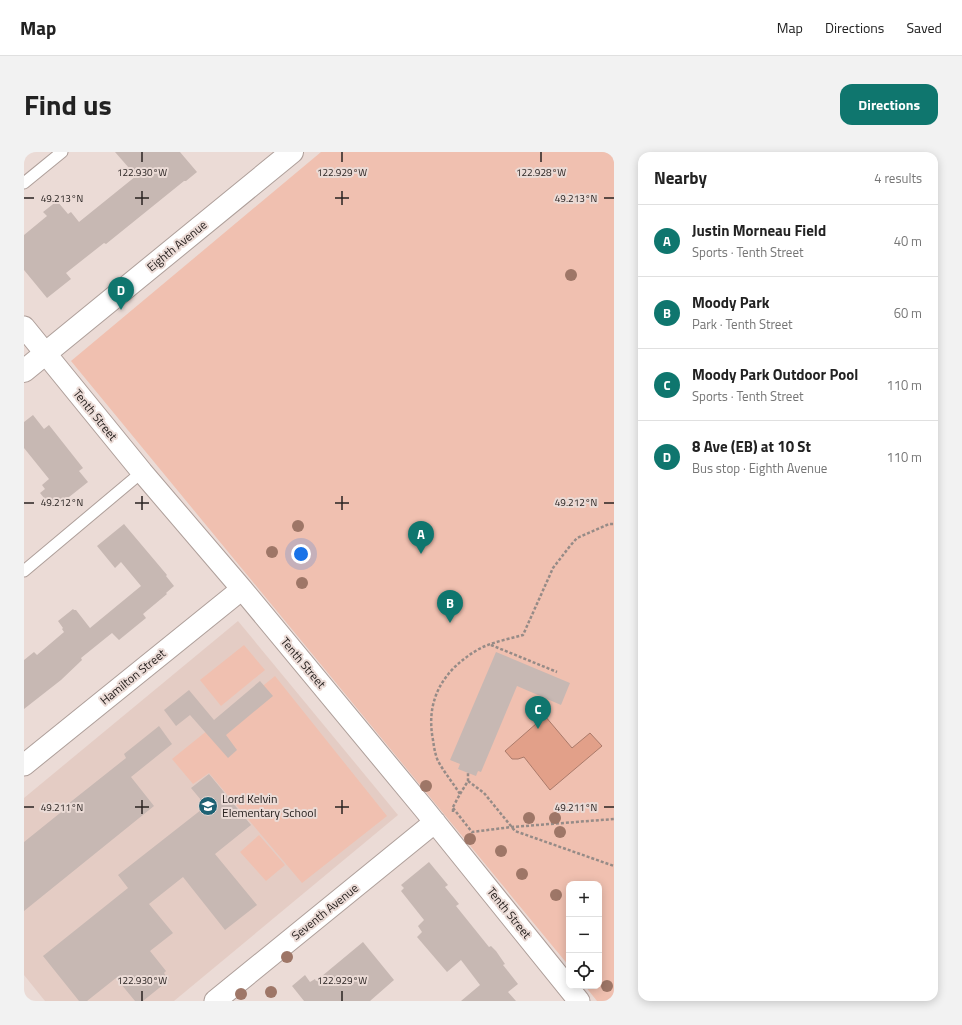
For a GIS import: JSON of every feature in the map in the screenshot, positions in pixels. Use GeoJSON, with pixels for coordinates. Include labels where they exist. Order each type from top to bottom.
{"type":"FeatureCollection","features":[{"type":"Feature","properties":{"kind":"street","name":"Eighth Avenue"},"geometry":{"type":"LineString","coordinates":[[24,371],[292,152]]}},
{"type":"Feature","properties":{"kind":"street","name":"Tenth Street"},"geometry":{"type":"LineString","coordinates":[[24,327],[142,472],[242,589],[436,822],[579,1001]]}},
{"type":"Feature","properties":{"kind":"street","name":"Hamilton Street"},"geometry":{"type":"LineString","coordinates":[[24,765],[242,589]]}},
{"type":"Feature","properties":{"kind":"street","name":"Seventh Avenue"},"geometry":{"type":"LineString","coordinates":[[215,1001],[436,822]]}},
{"type":"Feature","properties":{"kind":"lane"},"geometry":{"type":"LineString","coordinates":[[24,183],[62,152]]}},
{"type":"Feature","properties":{"kind":"lane"},"geometry":{"type":"LineString","coordinates":[[24,571],[142,472]]}},
{"type":"Feature","properties":{"kind":"path"},"geometry":{"type":"LineString","coordinates":[[460,794],[439,762],[430,724],[434,698],[446,676],[466,657],[481,648],[523,634],[553,568],[577,538],[609,524],[614,524]]}},
{"type":"Feature","properties":{"kind":"path"},"geometry":{"type":"LineString","coordinates":[[491,645],[557,672]]}},
{"type":"Feature","properties":{"kind":"path"},"geometry":{"type":"LineString","coordinates":[[468,773],[468,781],[453,807],[472,832],[512,827],[614,819]]}},
{"type":"Feature","properties":{"kind":"path"},"geometry":{"type":"LineString","coordinates":[[468,781],[484,793],[515,831],[614,866]]}},
{"type":"Feature","properties":{"kind":"shaded area"},"geometry":{"type":"Polygon","coordinates":[[[321,152],[614,152],[614,1001],[597,1001],[587,989],[602,989],[602,881],[566,881],[566,962],[71,361],[321,152]]]}},
{"type":"Feature","properties":{"kind":"shaded area","name":"Lord Kelvin Elementary School"},"geometry":{"type":"Polygon","coordinates":[[[238,621],[398,815],[174,1001],[45,1001],[24,975],[24,798],[238,621]]]}},
{"type":"Feature","properties":{"kind":"shaded area"},"geometry":{"type":"Polygon","coordinates":[[[244,645],[265,670],[221,706],[200,680],[244,645]]]}},
{"type":"Feature","properties":{"kind":"shaded area"},"geometry":{"type":"Polygon","coordinates":[[[275,676],[387,816],[302,883],[209,773],[193,784],[172,759],[275,676]]]}},
{"type":"Feature","properties":{"kind":"shaded area"},"geometry":{"type":"Polygon","coordinates":[[[545,716],[572,748],[590,733],[602,746],[550,790],[524,757],[512,759],[505,751],[545,716]]]}},
{"type":"Feature","properties":{"kind":"shaded area"},"geometry":{"type":"Polygon","coordinates":[[[259,835],[285,865],[266,881],[240,852],[259,835]]]}},
{"type":"Feature","properties":{"kind":"building"},"geometry":{"type":"Polygon","coordinates":[[[115,152],[180,152],[197,172],[106,244],[104,243],[66,273],[71,279],[47,298],[24,270],[24,235],[47,216],[43,212],[57,201],[68,214],[71,212],[79,222],[136,176],[115,152]]]}},
{"type":"Feature","properties":{"kind":"building"},"geometry":{"type":"Polygon","coordinates":[[[33,415],[44,429],[49,425],[83,468],[79,471],[88,482],[59,505],[55,500],[49,504],[40,493],[45,489],[42,485],[49,479],[24,448],[24,422],[33,415]]]}},
{"type":"Feature","properties":{"kind":"building"},"geometry":{"type":"Polygon","coordinates":[[[124,524],[167,575],[166,576],[174,586],[166,593],[167,594],[143,614],[146,618],[119,640],[112,633],[81,658],[82,660],[61,680],[24,709],[24,660],[34,652],[37,655],[64,632],[58,621],[73,609],[76,610],[90,628],[141,586],[121,562],[115,568],[97,546],[124,524]]]}},
{"type":"Feature","properties":{"kind":"building"},"geometry":{"type":"Polygon","coordinates":[[[496,652],[570,683],[561,705],[517,686],[481,772],[478,771],[476,776],[458,769],[460,764],[450,760],[496,652]]]}},
{"type":"Feature","properties":{"kind":"building"},"geometry":{"type":"Polygon","coordinates":[[[260,681],[273,696],[226,735],[237,750],[228,758],[190,715],[176,726],[164,710],[189,690],[214,720],[260,681]]]}},
{"type":"Feature","properties":{"kind":"building"},"geometry":{"type":"Polygon","coordinates":[[[159,726],[172,744],[131,777],[154,806],[24,911],[24,842],[70,805],[68,804],[126,758],[124,754],[159,726]]]}},
{"type":"Feature","properties":{"kind":"building"},"geometry":{"type":"Polygon","coordinates":[[[209,774],[251,825],[215,854],[257,905],[225,930],[183,877],[149,904],[173,933],[150,951],[166,971],[164,973],[169,980],[143,1001],[135,1001],[116,978],[87,1001],[79,1001],[43,956],[128,888],[118,875],[206,806],[191,788],[209,774]]]}},
{"type":"Feature","properties":{"kind":"building"},"geometry":{"type":"Polygon","coordinates":[[[429,862],[448,885],[445,887],[459,904],[456,906],[489,947],[491,946],[496,951],[505,964],[503,965],[518,984],[508,992],[516,1001],[461,1001],[480,985],[461,960],[447,972],[417,937],[422,932],[418,926],[424,920],[401,891],[404,888],[401,885],[429,862]]]}},
{"type":"Feature","properties":{"kind":"building"},"geometry":{"type":"Polygon","coordinates":[[[363,942],[394,980],[370,1001],[304,1001],[292,986],[305,975],[310,982],[315,979],[316,981],[363,942]]]}},
{"type":"Feature","properties":{"kind":"place","name":"8 Ave (EB) at 10 St"},"geometry":{"type":"Point","coordinates":[121,310]}},
{"type":"Feature","properties":{"kind":"place","name":"Justin Morneau Field"},"geometry":{"type":"Point","coordinates":[421,554]}},
{"type":"Feature","properties":{"kind":"place","name":"Moody Park"},"geometry":{"type":"Point","coordinates":[450,623]}},
{"type":"Feature","properties":{"kind":"place","name":"Moody Park Outdoor Pool"},"geometry":{"type":"Point","coordinates":[538,729]}},
{"type":"Feature","properties":{"kind":"place","name":"Lord Kelvin Elementary School"},"geometry":{"type":"Point","coordinates":[208,806]}}]}
